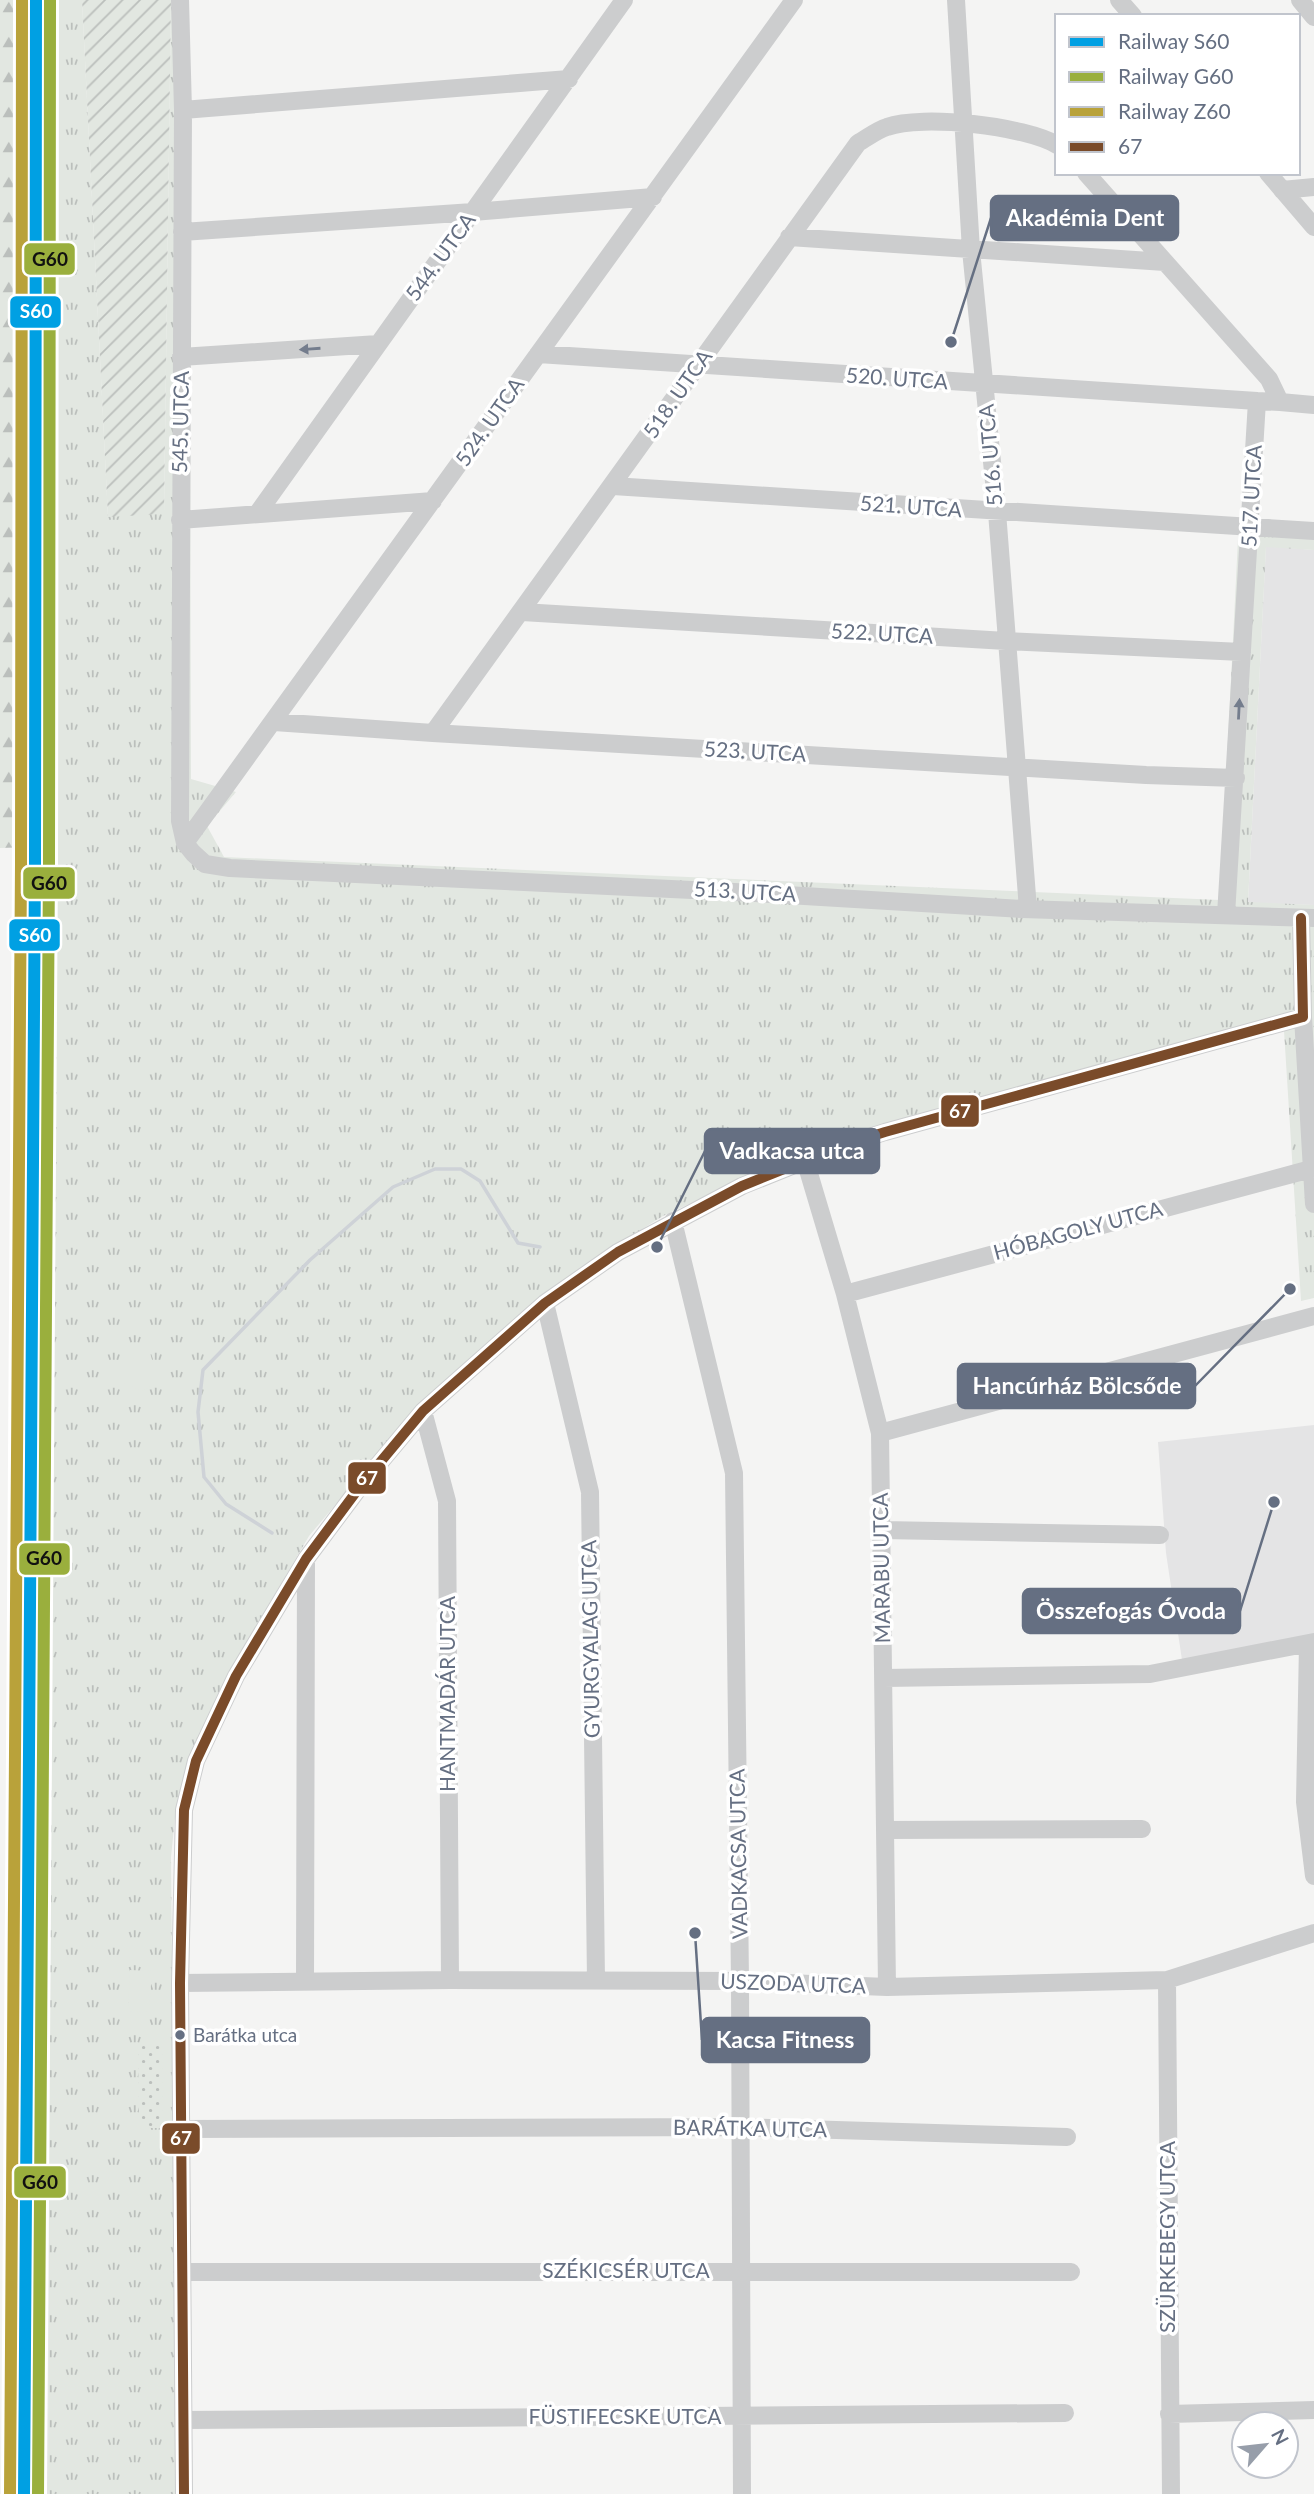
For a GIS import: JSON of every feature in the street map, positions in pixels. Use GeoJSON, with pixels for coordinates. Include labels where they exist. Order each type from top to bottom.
{"type":"FeatureCollection","features":[{"type":"Feature","properties":{"kind":"street","name":"545. UTCA"},"geometry":{"type":"LineString","coordinates":[[180,0],[183,110],[180,821],[185,843]]}},
{"type":"Feature","properties":{"kind":"street","name":"544. UTCA"},"geometry":{"type":"LineString","coordinates":[[257,514],[624,0]]}},
{"type":"Feature","properties":{"kind":"street","name":"524. UTCA"},"geometry":{"type":"LineString","coordinates":[[185,843],[794,0]]}},
{"type":"Feature","properties":{"kind":"street","name":"516. UTCA"},"geometry":{"type":"LineString","coordinates":[[956,0],[971,250],[997,512],[1028,909]]}},
{"type":"Feature","properties":{"kind":"street"},"geometry":{"type":"LineString","coordinates":[[1119,0],[1131,14]]}},
{"type":"Feature","properties":{"kind":"street"},"geometry":{"type":"LineString","coordinates":[[1300,0],[1314,17]]}},
{"type":"Feature","properties":{"kind":"street"},"geometry":{"type":"LineString","coordinates":[[183,110],[569,79]]}},
{"type":"Feature","properties":{"kind":"street","name":"518. UTCA"},"geometry":{"type":"LineString","coordinates":[[433,733],[858,143],[886,127],[909,122],[964,123]]}},
{"type":"Feature","properties":{"kind":"street"},"geometry":{"type":"LineString","coordinates":[[964,123],[1037,136],[1055,144]]}},
{"type":"Feature","properties":{"kind":"street"},"geometry":{"type":"LineString","coordinates":[[1088,175],[1269,379],[1280,402]]}},
{"type":"Feature","properties":{"kind":"street"},"geometry":{"type":"LineString","coordinates":[[1270,175],[1314,227]]}},
{"type":"Feature","properties":{"kind":"street"},"geometry":{"type":"LineString","coordinates":[[1282,190],[1314,187]]}},
{"type":"Feature","properties":{"kind":"street"},"geometry":{"type":"LineString","coordinates":[[182,232],[653,197]]}},
{"type":"Feature","properties":{"kind":"street"},"geometry":{"type":"LineString","coordinates":[[789,237],[1165,262]]}},
{"type":"Feature","properties":{"kind":"street"},"geometry":{"type":"LineString","coordinates":[[181,357],[378,344]]}},
{"type":"Feature","properties":{"kind":"street","name":"520. UTCA"},"geometry":{"type":"LineString","coordinates":[[538,354],[1257,401]]}},
{"type":"Feature","properties":{"kind":"street"},"geometry":{"type":"LineString","coordinates":[[1257,401],[1314,405]]}},
{"type":"Feature","properties":{"kind":"street","name":"517. UTCA"},"geometry":{"type":"LineString","coordinates":[[1226,915],[1257,401]]}},
{"type":"Feature","properties":{"kind":"street","name":"521. UTCA"},"geometry":{"type":"LineString","coordinates":[[612,486],[1314,531]]}},
{"type":"Feature","properties":{"kind":"street"},"geometry":{"type":"LineString","coordinates":[[180,520],[433,501]]}},
{"type":"Feature","properties":{"kind":"street","name":"522. UTCA"},"geometry":{"type":"LineString","coordinates":[[522,612],[1006,641],[1242,652]]}},
{"type":"Feature","properties":{"kind":"street","name":"523. UTCA"},"geometry":{"type":"LineString","coordinates":[[274,722],[1236,778]]}},
{"type":"Feature","properties":{"kind":"street","name":"513. UTCA"},"geometry":{"type":"LineString","coordinates":[[185,843],[205,864],[230,868],[755,892],[1028,909],[1308,918]]}},
{"type":"Feature","properties":{"kind":"street"},"geometry":{"type":"LineString","coordinates":[[1308,918],[1303,1017],[1314,1203]]}},
{"type":"Feature","properties":{"kind":"street"},"geometry":{"type":"LineString","coordinates":[[184,2494],[180,1983],[184,1810],[196,1762],[236,1676],[306,1559],[362,1483],[423,1411],[545,1303],[618,1252],[742,1186],[885,1132],[1303,1017]]}},
{"type":"Feature","properties":{"kind":"street","name":"MARABU UTCA"},"geometry":{"type":"LineString","coordinates":[[805,1160],[845,1294],[880,1433],[887,1987]]}},
{"type":"Feature","properties":{"kind":"street","name":"HÓBAGOLY UTCA"},"geometry":{"type":"LineString","coordinates":[[845,1294],[1311,1169]]}},
{"type":"Feature","properties":{"kind":"street","name":"VADKACSA UTCA"},"geometry":{"type":"LineString","coordinates":[[673,1221],[734,1473],[742,2494]]}},
{"type":"Feature","properties":{"kind":"street","name":"GYURGYALAG UTCA"},"geometry":{"type":"LineString","coordinates":[[545,1303],[590,1492],[596,1981]]}},
{"type":"Feature","properties":{"kind":"street"},"geometry":{"type":"LineString","coordinates":[[880,1433],[1314,1316]]}},
{"type":"Feature","properties":{"kind":"street","name":"HANTMADÁR UTCA"},"geometry":{"type":"LineString","coordinates":[[423,1411],[447,1501],[450,1980]]}},
{"type":"Feature","properties":{"kind":"street"},"geometry":{"type":"LineString","coordinates":[[882,1530],[1160,1535]]}},
{"type":"Feature","properties":{"kind":"street"},"geometry":{"type":"LineString","coordinates":[[305,1981],[306,1559]]}},
{"type":"Feature","properties":{"kind":"street"},"geometry":{"type":"LineString","coordinates":[[884,1678],[1150,1674],[1311,1643],[1305,1802],[1314,1876]]}},
{"type":"Feature","properties":{"kind":"street"},"geometry":{"type":"LineString","coordinates":[[885,1830],[1142,1829]]}},
{"type":"Feature","properties":{"kind":"street","name":"USZODA UTCA"},"geometry":{"type":"LineString","coordinates":[[180,1983],[740,1981],[887,1987],[1167,1980],[1314,1933]]}},
{"type":"Feature","properties":{"kind":"street","name":"SZÜRKEBEGY UTCA"},"geometry":{"type":"LineString","coordinates":[[1167,1980],[1171,2494]]}},
{"type":"Feature","properties":{"kind":"street","name":"BARÁTKA UTCA"},"geometry":{"type":"LineString","coordinates":[[181,2129],[740,2127],[1067,2137]]}},
{"type":"Feature","properties":{"kind":"street","name":"SZÉKICSÉR UTCA"},"geometry":{"type":"LineString","coordinates":[[182,2272],[1071,2272]]}},
{"type":"Feature","properties":{"kind":"street"},"geometry":{"type":"LineString","coordinates":[[1169,2414],[1314,2410]]}},
{"type":"Feature","properties":{"kind":"street","name":"FÜSTIFECSKE UTCA"},"geometry":{"type":"LineString","coordinates":[[184,2420],[1065,2413]]}},
{"type":"Feature","properties":{"kind":"shaded area"},"geometry":{"type":"Polygon","coordinates":[[[35,0],[53,0],[48,2494],[18,2494],[17,2362],[32,847],[35,0]]]}},
{"type":"Feature","properties":{"kind":"shaded area"},"geometry":{"type":"Polygon","coordinates":[[[1266,546],[1314,550],[1314,905],[1248,903],[1266,546]]]}},
{"type":"Feature","properties":{"kind":"shaded area"},"geometry":{"type":"Polygon","coordinates":[[[1314,1425],[1314,1634],[1182,1660],[1166,1553],[1158,1442],[1314,1425]]]}},
{"type":"Feature","properties":{"kind":"green space"},"geometry":{"type":"Polygon","coordinates":[[[0,0],[35,0],[32,847],[0,848],[0,0]]]}},
{"type":"Feature","properties":{"kind":"green space"},"geometry":{"type":"Polygon","coordinates":[[[53,0],[82,0],[108,516],[164,513],[171,0],[189,0],[191,779],[236,792],[207,826],[224,857],[1220,900],[1239,519],[1314,523],[1314,550],[1266,547],[1248,902],[1314,905],[1314,1298],[1301,1301],[1283,1015],[878,1126],[801,1152],[663,1216],[596,1258],[416,1409],[309,1536],[230,1671],[176,1808],[171,1857],[177,2494],[48,2494],[53,0]]]}},
{"type":"Feature","properties":{"kind":"green space"},"geometry":{"type":"Polygon","coordinates":[[[82,0],[171,0],[164,514],[108,517],[82,0]]]}},
{"type":"Feature","properties":{"kind":"green space"},"geometry":{"type":"Polygon","coordinates":[[[139,1344],[149,1349],[153,1363],[153,1385],[143,1391],[120,1382],[116,1374],[119,1367],[133,1363],[134,1349],[139,1344]]]}},
{"type":"Feature","properties":{"kind":"green space"},"geometry":{"type":"Polygon","coordinates":[[[130,1970],[152,1971],[149,2012],[128,2011],[130,1970]]]}},
{"type":"Feature","properties":{"kind":"green space"},"geometry":{"type":"Polygon","coordinates":[[[138,2044],[163,2044],[163,2128],[139,2128],[138,2044]]]}},
{"type":"Feature","properties":{"kind":"waterway"},"geometry":{"type":"LineString","coordinates":[[272,1533],[226,1504],[204,1477],[198,1412],[203,1370],[310,1260],[393,1187],[435,1169],[461,1169],[480,1181],[518,1243],[540,1247]]}},
{"type":"Feature","properties":{"kind":"rail line","name":"Z60"},"geometry":{"type":"LineString","coordinates":[[10,2494],[21,864],[22,0]]}},
{"type":"Feature","properties":{"kind":"rail line","name":"S60"},"geometry":{"type":"LineString","coordinates":[[24,2494],[35,864],[36,0]]}},
{"type":"Feature","properties":{"kind":"rail line","name":"G60"},"geometry":{"type":"LineString","coordinates":[[38,2494],[49,864],[50,0]]}},
{"type":"Feature","properties":{"kind":"transit line","name":"67"},"geometry":{"type":"LineString","coordinates":[[1301,918],[1303,1017]]}},
{"type":"Feature","properties":{"kind":"transit line","name":"67"},"geometry":{"type":"LineString","coordinates":[[184,2494],[180,1983],[184,1810],[196,1761],[236,1676],[306,1559],[362,1484],[423,1411],[545,1303],[618,1252],[742,1186],[844,1145],[885,1132],[1303,1017]]}},
{"type":"Feature","properties":{"kind":"place","name":"Akadémia Dent"},"geometry":{"type":"Point","coordinates":[951,342]}},
{"type":"Feature","properties":{"kind":"place","name":"Vadkacsa utca"},"geometry":{"type":"Point","coordinates":[657,1247]}},
{"type":"Feature","properties":{"kind":"place","name":"Hancúrház Bölcsőde"},"geometry":{"type":"Point","coordinates":[1290,1289]}},
{"type":"Feature","properties":{"kind":"place","name":"Összefogás Óvoda"},"geometry":{"type":"Point","coordinates":[1274,1502]}},
{"type":"Feature","properties":{"kind":"place","name":"Kacsa Fitness"},"geometry":{"type":"Point","coordinates":[695,1933]}},
{"type":"Feature","properties":{"kind":"place","name":"Barátka utca"},"geometry":{"type":"Point","coordinates":[180,2035]}}]}
